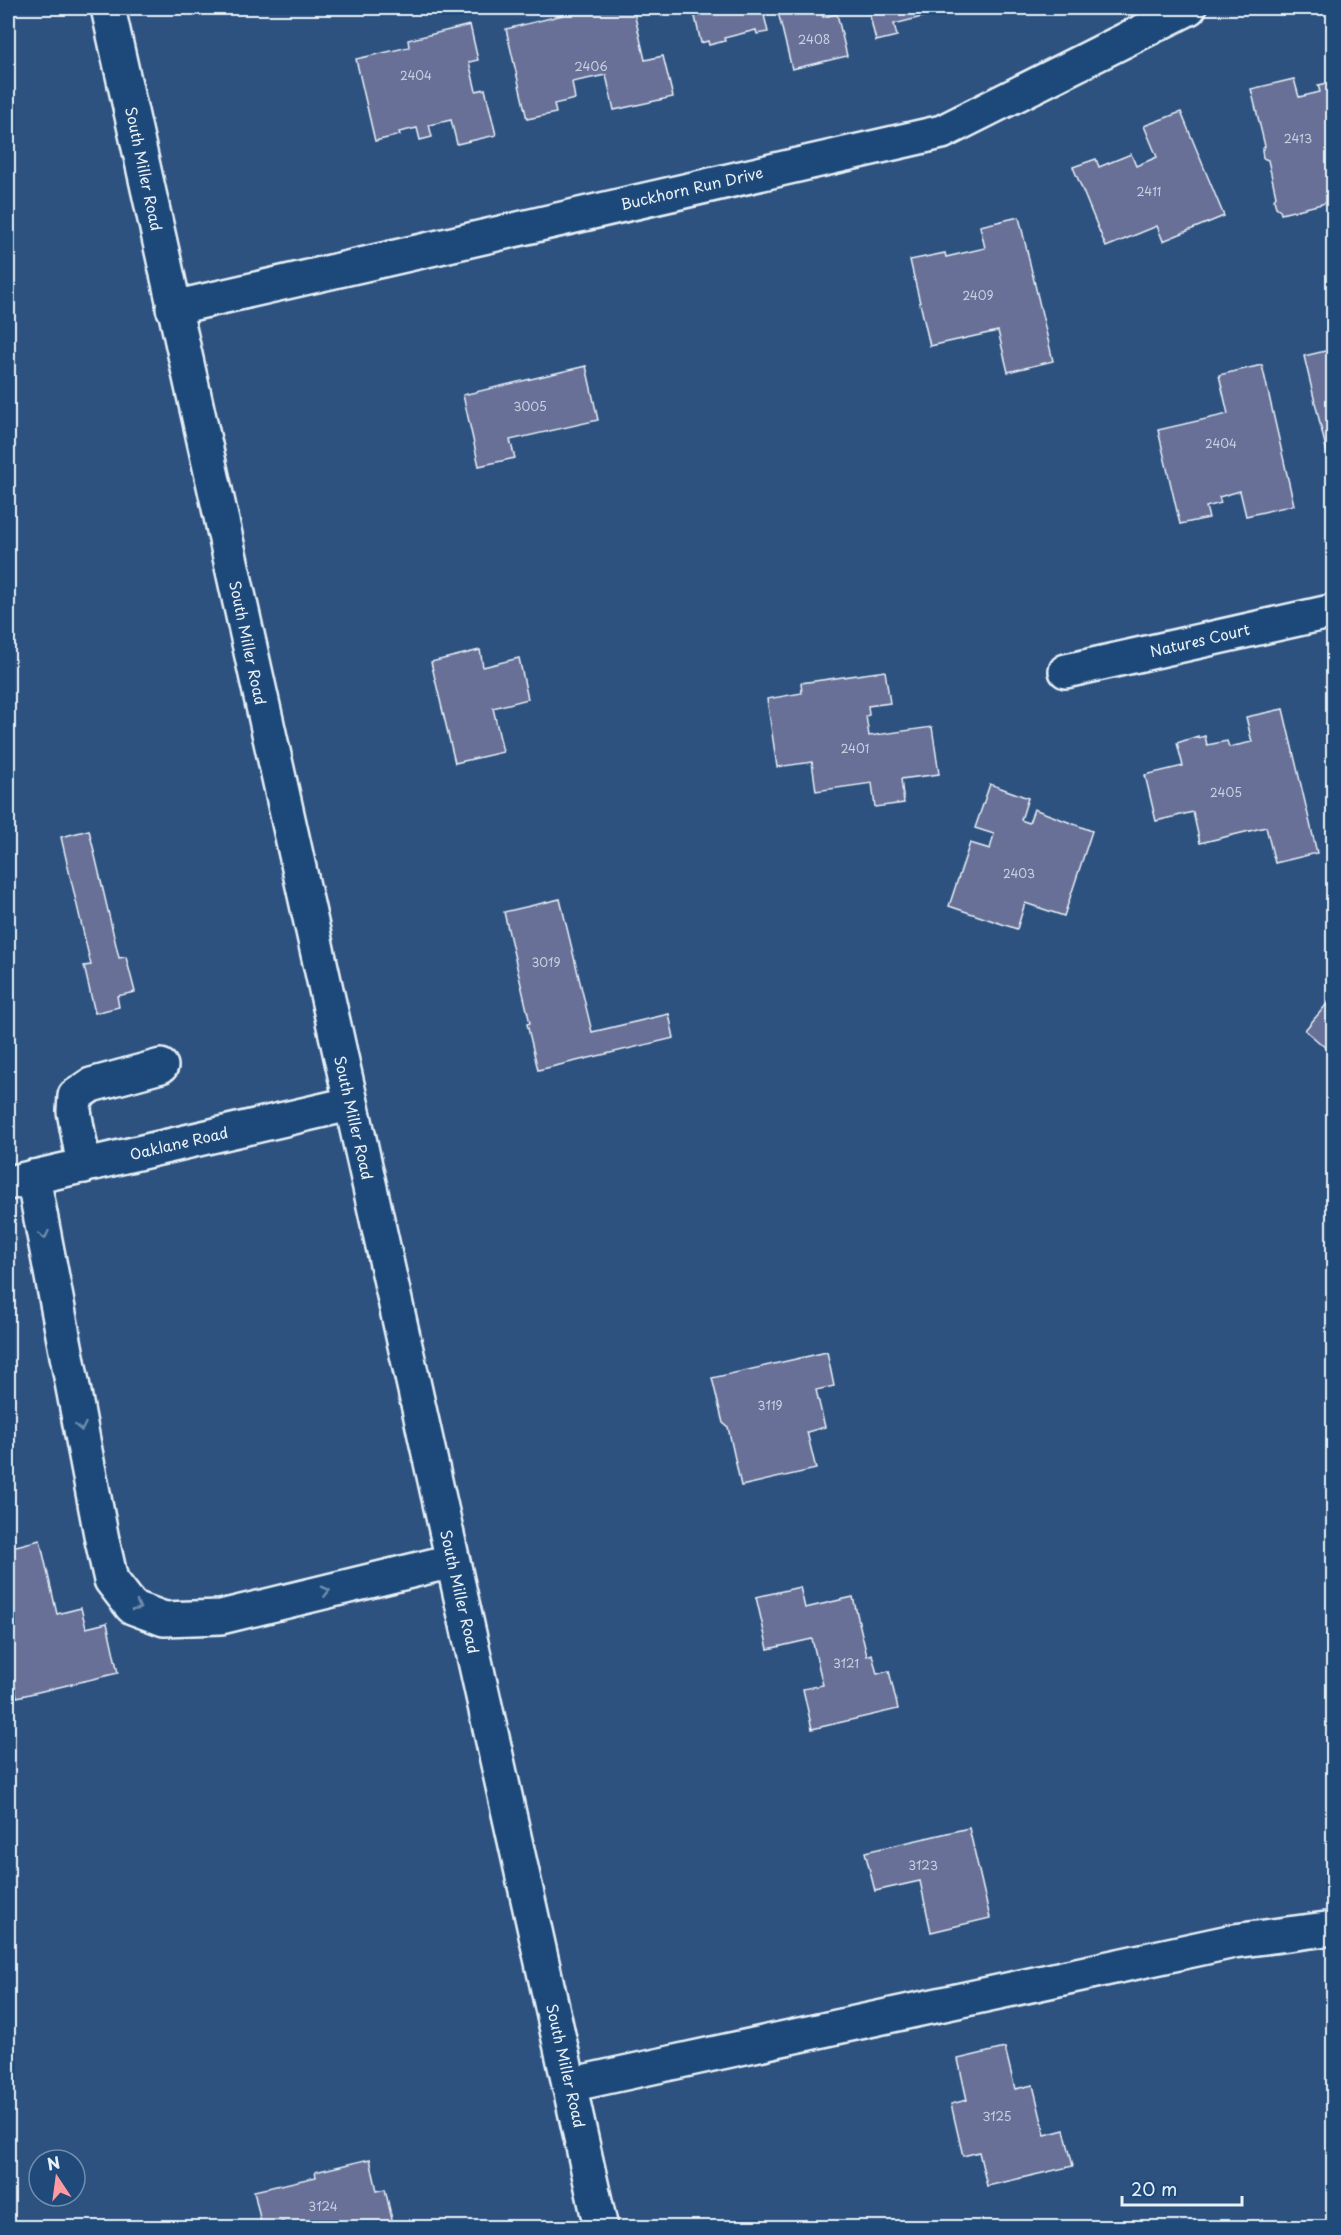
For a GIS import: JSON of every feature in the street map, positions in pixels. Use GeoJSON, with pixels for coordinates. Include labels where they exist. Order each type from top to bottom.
{"type":"FeatureCollection","features":[{"type":"Feature","properties":{"kind":"street","name":"South Miller Road"},"geometry":{"type":"LineString","coordinates":[[108,8],[601,2228]]}},
{"type":"Feature","properties":{"kind":"street","name":"Buckhorn Run Drive"},"geometry":{"type":"LineString","coordinates":[[173,308],[942,132],[1189,8]]}},
{"type":"Feature","properties":{"kind":"street","name":"Natures Court"},"geometry":{"type":"LineString","coordinates":[[1066,671],[1334,611]]}},
{"type":"Feature","properties":{"kind":"street"},"geometry":{"type":"LineString","coordinates":[[84,1166],[74,1112],[75,1095],[91,1085],[161,1066]]}},
{"type":"Feature","properties":{"kind":"street","name":"Oaklane Road"},"geometry":{"type":"LineString","coordinates":[[20,1180],[350,1104]]}},
{"type":"Feature","properties":{"kind":"street"},"geometry":{"type":"LineString","coordinates":[[20,1180],[111,1580],[132,1607],[164,1619],[221,1617],[452,1561]]}},
{"type":"Feature","properties":{"kind":"street"},"geometry":{"type":"LineString","coordinates":[[569,2085],[1234,1941],[1334,1928]]}},
{"type":"Feature","properties":{"kind":"building"},"geometry":{"type":"Polygon","coordinates":[[[562,8],[633,8],[645,60],[663,56],[673,97],[614,110],[606,75],[572,82],[575,99],[554,104],[556,113],[527,119],[506,29],[563,15],[562,8]]]}},
{"type":"Feature","properties":{"kind":"building"},"geometry":{"type":"Polygon","coordinates":[[[693,8],[821,8],[823,17],[837,14],[847,56],[792,69],[778,12],[764,15],[768,32],[757,34],[756,30],[724,38],[725,41],[709,45],[708,41],[701,43],[693,8]]]}},
{"type":"Feature","properties":{"kind":"building"},"geometry":{"type":"Polygon","coordinates":[[[868,8],[928,8],[930,15],[894,24],[897,36],[876,41],[868,8]]]}},
{"type":"Feature","properties":{"kind":"building"},"geometry":{"type":"Polygon","coordinates":[[[470,25],[478,60],[469,62],[476,91],[485,89],[496,135],[457,144],[451,120],[429,125],[432,137],[420,140],[417,128],[375,141],[356,59],[409,47],[408,40],[470,25]]]}},
{"type":"Feature","properties":{"kind":"building"},"geometry":{"type":"Polygon","coordinates":[[[1294,79],[1299,97],[1320,92],[1318,85],[1333,82],[1334,201],[1281,214],[1274,200],[1276,196],[1268,160],[1263,158],[1262,150],[1265,146],[1251,89],[1294,79]]]}},
{"type":"Feature","properties":{"kind":"building"},"geometry":{"type":"Polygon","coordinates":[[[1181,112],[1224,216],[1163,241],[1157,226],[1106,247],[1073,167],[1096,159],[1099,167],[1131,154],[1136,166],[1157,157],[1144,126],[1181,112]]]}},
{"type":"Feature","properties":{"kind":"building"},"geometry":{"type":"Polygon","coordinates":[[[1019,217],[1053,361],[1008,372],[998,331],[930,346],[910,260],[945,253],[946,257],[985,248],[980,226],[1019,217]]]}},
{"type":"Feature","properties":{"kind":"building"},"geometry":{"type":"Polygon","coordinates":[[[1334,349],[1334,482],[1304,356],[1334,349]]]}},
{"type":"Feature","properties":{"kind":"building"},"geometry":{"type":"Polygon","coordinates":[[[1262,365],[1294,505],[1246,516],[1240,491],[1219,497],[1221,503],[1206,507],[1209,518],[1180,524],[1158,430],[1228,414],[1219,375],[1262,365]]]}},
{"type":"Feature","properties":{"kind":"building"},"geometry":{"type":"Polygon","coordinates":[[[586,366],[598,420],[510,440],[515,458],[479,466],[463,395],[586,366]]]}},
{"type":"Feature","properties":{"kind":"building"},"geometry":{"type":"Polygon","coordinates":[[[480,650],[483,667],[519,658],[528,699],[493,708],[503,752],[455,763],[431,662],[480,650]]]}},
{"type":"Feature","properties":{"kind":"building"},"geometry":{"type":"Polygon","coordinates":[[[885,671],[890,703],[868,706],[869,715],[866,716],[869,736],[932,727],[939,774],[901,779],[904,803],[875,807],[872,783],[816,791],[812,762],[777,767],[767,699],[802,693],[801,683],[885,671]]]}},
{"type":"Feature","properties":{"kind":"building"},"geometry":{"type":"Polygon","coordinates":[[[1283,709],[1317,853],[1275,863],[1266,827],[1200,843],[1193,812],[1156,821],[1145,775],[1183,766],[1177,743],[1198,736],[1198,738],[1205,736],[1207,745],[1227,741],[1229,747],[1252,742],[1246,717],[1283,709]]]}},
{"type":"Feature","properties":{"kind":"building"},"geometry":{"type":"Polygon","coordinates":[[[990,784],[1028,798],[1021,820],[1029,823],[1034,809],[1092,831],[1064,916],[1025,903],[1017,929],[949,906],[970,843],[990,849],[994,834],[975,828],[990,784]]]}},
{"type":"Feature","properties":{"kind":"building"},"geometry":{"type":"Polygon","coordinates":[[[89,830],[119,958],[126,957],[135,992],[117,996],[119,1007],[95,1013],[84,966],[91,965],[61,837],[89,830]]]}},
{"type":"Feature","properties":{"kind":"building"},"geometry":{"type":"Polygon","coordinates":[[[560,899],[592,1032],[669,1014],[674,1038],[538,1070],[527,1024],[530,1023],[504,912],[560,899]]]}},
{"type":"Feature","properties":{"kind":"building"},"geometry":{"type":"Polygon","coordinates":[[[1331,999],[1334,1002],[1334,1055],[1305,1030],[1331,999]]]}},
{"type":"Feature","properties":{"kind":"building"},"geometry":{"type":"Polygon","coordinates":[[[827,1352],[834,1386],[816,1390],[825,1427],[807,1432],[816,1469],[741,1486],[728,1427],[723,1423],[712,1378],[827,1352]]]}},
{"type":"Feature","properties":{"kind":"building"},"geometry":{"type":"Polygon","coordinates":[[[40,1540],[57,1614],[81,1608],[86,1628],[107,1623],[118,1673],[17,1697],[8,1656],[8,1548],[40,1540]]]}},
{"type":"Feature","properties":{"kind":"building"},"geometry":{"type":"Polygon","coordinates":[[[800,1587],[805,1608],[853,1597],[867,1656],[872,1654],[877,1674],[889,1671],[898,1709],[812,1729],[803,1689],[823,1685],[812,1639],[768,1649],[756,1597],[800,1587]]]}},
{"type":"Feature","properties":{"kind":"building"},"geometry":{"type":"Polygon","coordinates":[[[969,1828],[990,1918],[931,1932],[920,1881],[875,1891],[865,1852],[969,1828]]]}},
{"type":"Feature","properties":{"kind":"building"},"geometry":{"type":"Polygon","coordinates":[[[1005,2048],[1015,2089],[1033,2085],[1045,2135],[1064,2130],[1073,2166],[987,2186],[979,2152],[963,2156],[951,2104],[967,2100],[958,2059],[1005,2048]]]}},
{"type":"Feature","properties":{"kind":"building"},"geometry":{"type":"Polygon","coordinates":[[[370,2159],[377,2191],[385,2189],[394,2228],[285,2228],[283,2222],[262,2227],[254,2191],[316,2177],[315,2172],[370,2159]]]}}]}
